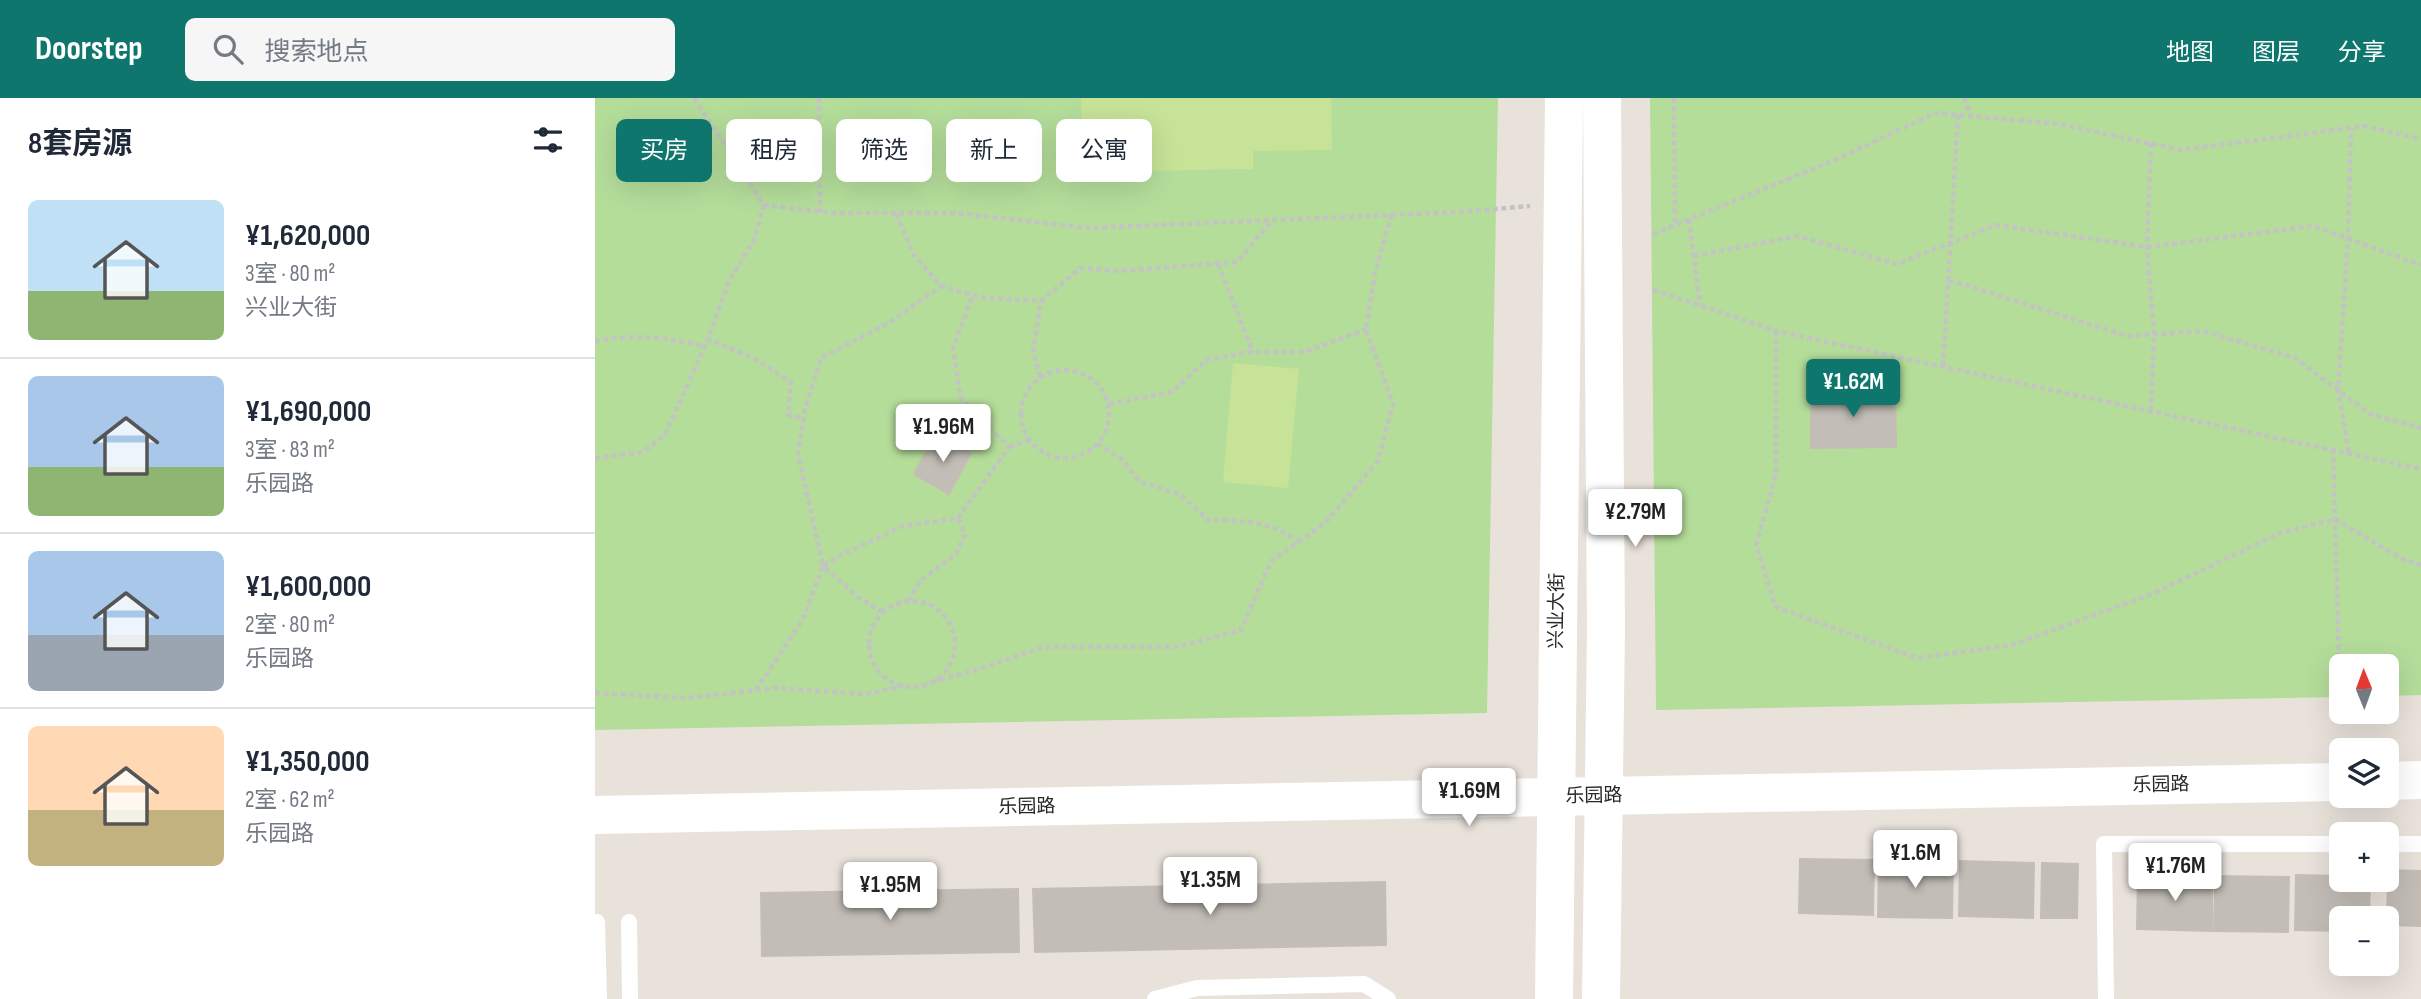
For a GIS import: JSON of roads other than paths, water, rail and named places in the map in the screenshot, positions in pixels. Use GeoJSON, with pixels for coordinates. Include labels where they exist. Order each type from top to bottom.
{"type":"FeatureCollection","features":[{"type":"Feature","properties":{"kind":"main road","name":"兴业大街"},"geometry":{"type":"LineString","coordinates":[[1554,999],[1564,98]]}},
{"type":"Feature","properties":{"kind":"main road"},"geometry":{"type":"LineString","coordinates":[[1601,999],[1606,629],[1602,98]]}},
{"type":"Feature","properties":{"kind":"main road"},"geometry":{"type":"LineString","coordinates":[[2399,781],[2421,780]]}},
{"type":"Feature","properties":{"kind":"main road","name":"乐园路"},"geometry":{"type":"LineString","coordinates":[[595,815],[2329,782]]}},
{"type":"Feature","properties":{"kind":"lane"},"geometry":{"type":"LineString","coordinates":[[2106,999],[2104,845],[2329,844]]}},
{"type":"Feature","properties":{"kind":"lane"},"geometry":{"type":"LineString","coordinates":[[2399,844],[2421,844]]}},
{"type":"Feature","properties":{"kind":"lane"},"geometry":{"type":"LineString","coordinates":[[597,922],[599,999]]}},
{"type":"Feature","properties":{"kind":"lane"},"geometry":{"type":"LineString","coordinates":[[629,922],[630,999]]}},
{"type":"Feature","properties":{"kind":"lane"},"geometry":{"type":"LineString","coordinates":[[1155,999],[1197,988],[1364,984],[1388,999]]}}]}
